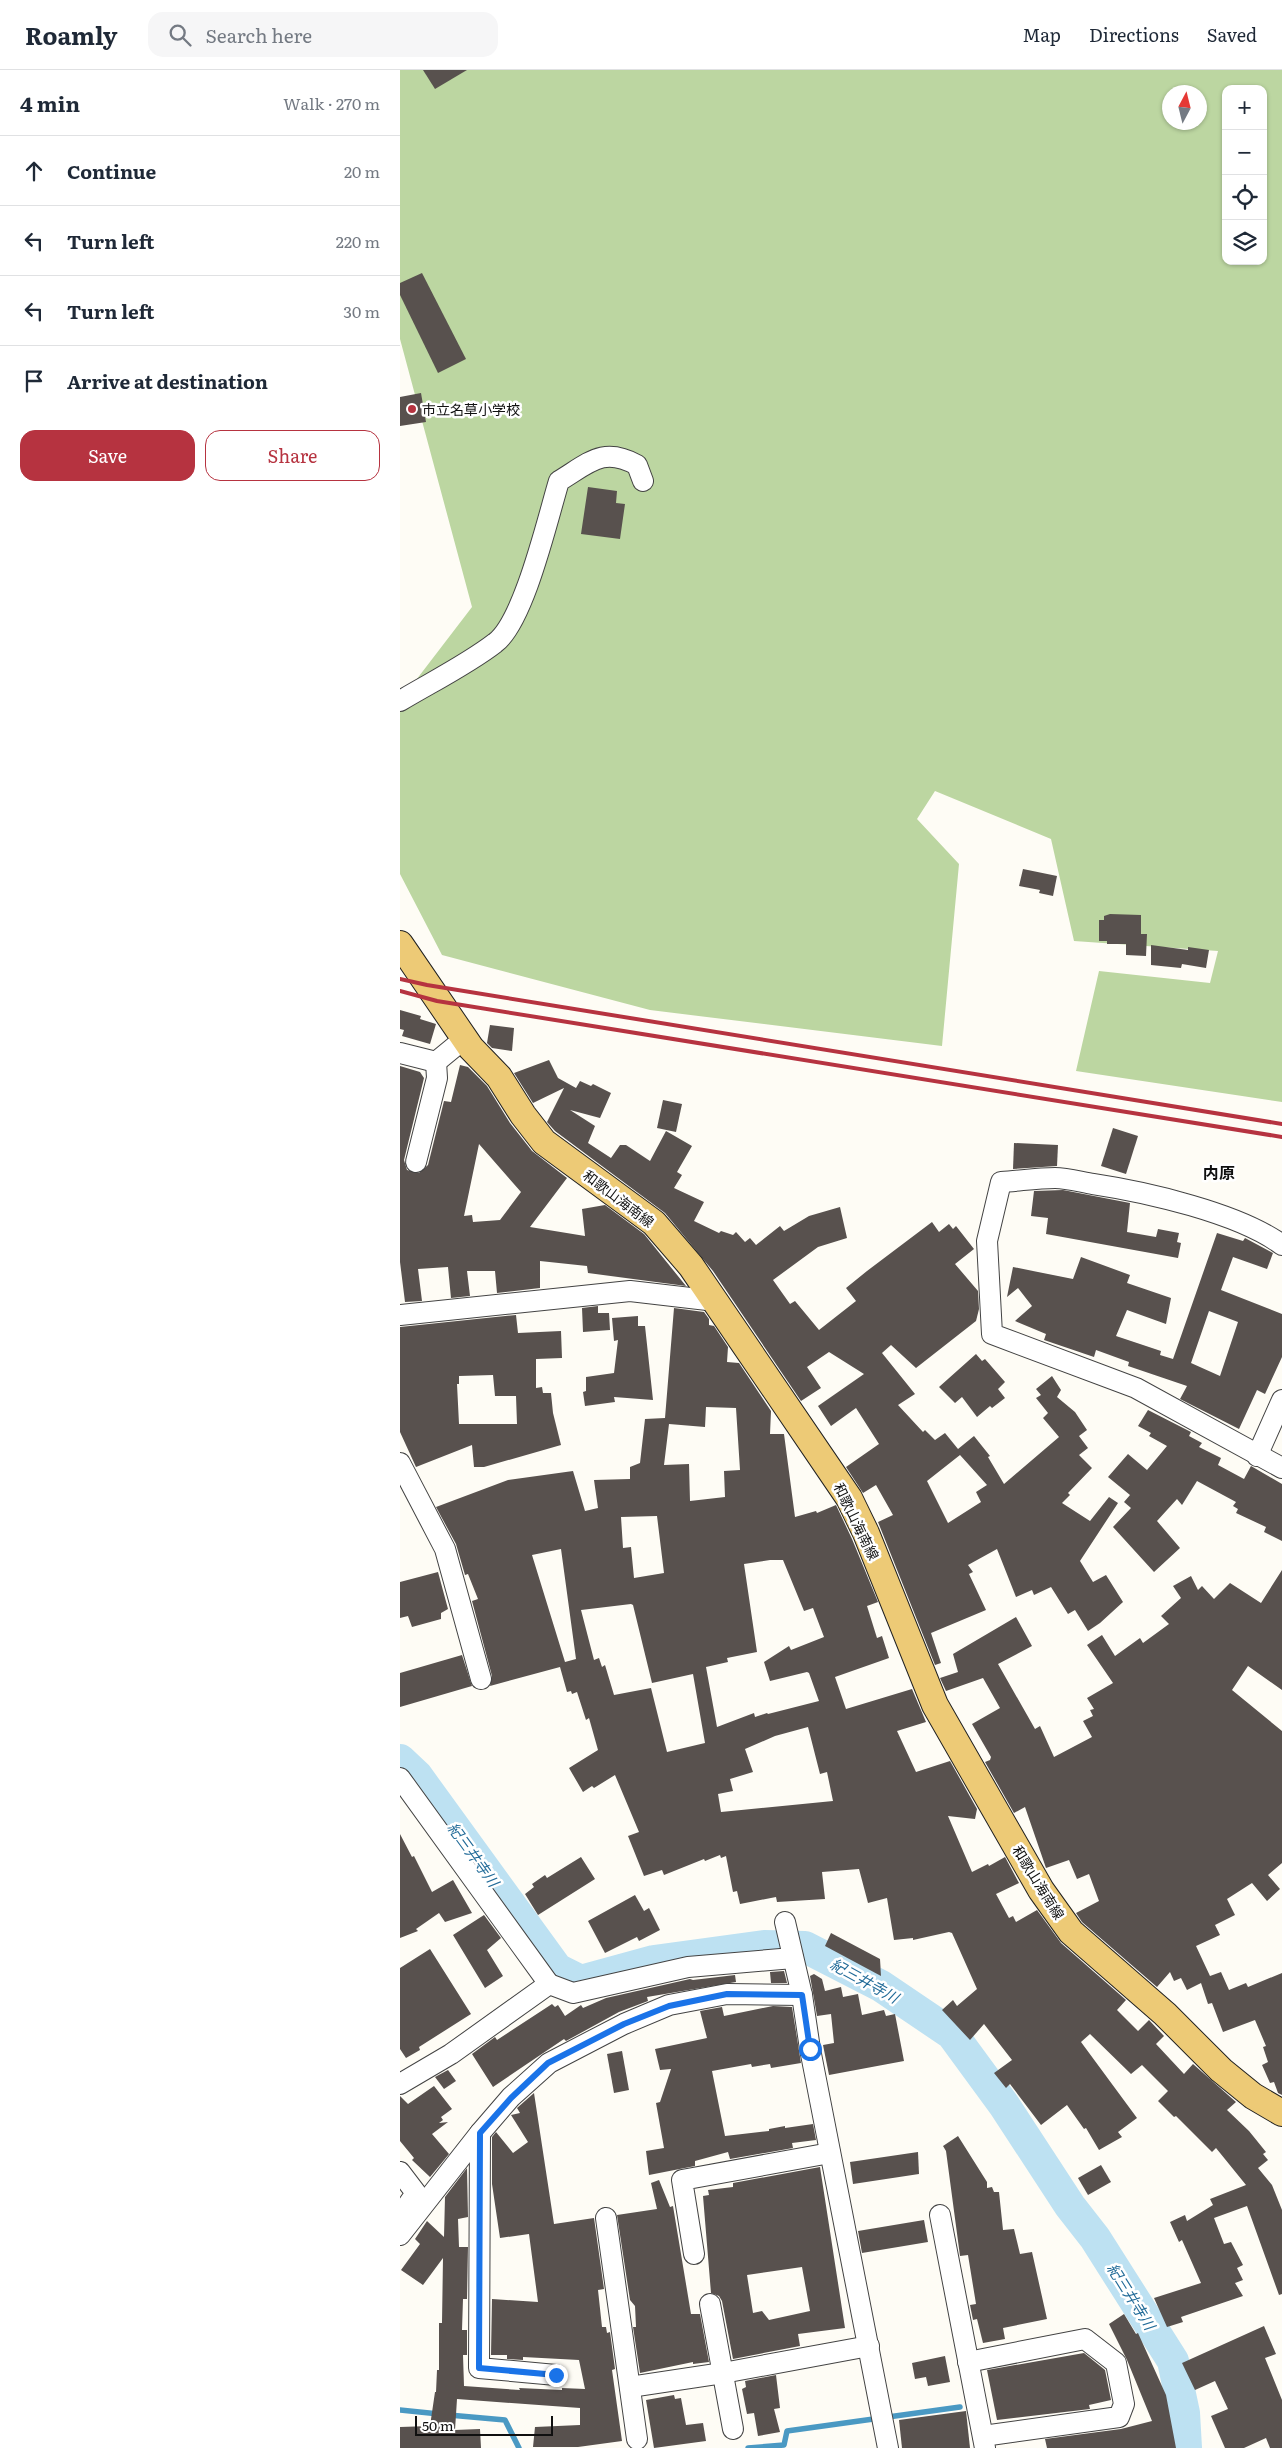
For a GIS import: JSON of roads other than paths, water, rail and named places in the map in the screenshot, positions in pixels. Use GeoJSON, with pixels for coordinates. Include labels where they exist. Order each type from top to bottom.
{"type":"FeatureCollection","features":[{"type":"Feature","properties":{"kind":"main road","name":"和歌山海南線"},"geometry":{"type":"LineString","coordinates":[[400,944],[464,1039],[498,1077],[544,1142],[654,1223],[691,1266],[716,1300],[849,1498],[866,1533],[935,1705],[1041,1890],[1071,1932],[1165,2014],[1221,2070],[1253,2096],[1282,2113]]}},
{"type":"Feature","properties":{"kind":"street"},"geometry":{"type":"LineString","coordinates":[[400,701],[497,643],[520,607],[559,481],[600,456],[622,456],[637,465],[643,481]]}},
{"type":"Feature","properties":{"kind":"street"},"geometry":{"type":"LineString","coordinates":[[436,1062],[464,1039]]}},
{"type":"Feature","properties":{"kind":"street"},"geometry":{"type":"LineString","coordinates":[[400,1053],[436,1062]]}},
{"type":"Feature","properties":{"kind":"street"},"geometry":{"type":"LineString","coordinates":[[416,1162],[437,1078],[436,1062]]}},
{"type":"Feature","properties":{"kind":"street"},"geometry":{"type":"LineString","coordinates":[[1282,1245],[1269,1235],[1237,1221],[1175,1202],[1120,1188],[1057,1178],[1001,1182],[987,1241],[992,1334],[1136,1388],[1282,1468]]}},
{"type":"Feature","properties":{"kind":"street"},"geometry":{"type":"LineString","coordinates":[[400,1315],[630,1292],[716,1300]]}},
{"type":"Feature","properties":{"kind":"street"},"geometry":{"type":"LineString","coordinates":[[1257,1456],[1282,1400]]}},
{"type":"Feature","properties":{"kind":"street"},"geometry":{"type":"LineString","coordinates":[[400,1463],[445,1550],[481,1679]]}},
{"type":"Feature","properties":{"kind":"street"},"geometry":{"type":"LineString","coordinates":[[400,1778],[549,1984],[573,1993],[688,1967],[792,1955]]}},
{"type":"Feature","properties":{"kind":"street"},"geometry":{"type":"LineString","coordinates":[[785,1925],[802,1995],[830,2154],[888,2448]]}},
{"type":"Feature","properties":{"kind":"street"},"geometry":{"type":"LineString","coordinates":[[400,2084],[451,2054],[549,1984]]}},
{"type":"Feature","properties":{"kind":"street"},"geometry":{"type":"LineString","coordinates":[[400,2235],[480,2133],[511,2098],[548,2063],[633,2021],[669,2006],[727,1994],[802,1995]]}},
{"type":"Feature","properties":{"kind":"street"},"geometry":{"type":"LineString","coordinates":[[480,2133],[479,2368],[556,2375]]}},
{"type":"Feature","properties":{"kind":"street"},"geometry":{"type":"LineString","coordinates":[[694,2254],[682,2180],[830,2154]]}},
{"type":"Feature","properties":{"kind":"street"},"geometry":{"type":"LineString","coordinates":[[400,2172],[416,2193],[400,2216]]}},
{"type":"Feature","properties":{"kind":"street"},"geometry":{"type":"LineString","coordinates":[[940,2215],[968,2362],[984,2442],[1119,2417],[1124,2404],[1116,2363],[1085,2339],[968,2362]]}},
{"type":"Feature","properties":{"kind":"street"},"geometry":{"type":"LineString","coordinates":[[606,2218],[637,2439]]}},
{"type":"Feature","properties":{"kind":"street"},"geometry":{"type":"LineString","coordinates":[[710,2304],[733,2429]]}},
{"type":"Feature","properties":{"kind":"street"},"geometry":{"type":"LineString","coordinates":[[630,2387],[723,2373],[869,2346]]}},
{"type":"Feature","properties":{"kind":"waterway","name":"紀三井寺川"},"geometry":{"type":"LineString","coordinates":[[400,1760],[417,1776],[557,1969],[581,1981],[654,1961],[764,1946],[805,1947],[881,1986],[952,2034],[1004,2105],[1070,2206],[1095,2238],[1173,2361],[1184,2413],[1186,2448]]}},
{"type":"Feature","properties":{"kind":"waterway"},"geometry":{"type":"LineString","coordinates":[[748,2448],[784,2445],[787,2431],[960,2407]]}},
{"type":"Feature","properties":{"kind":"waterway"},"geometry":{"type":"LineString","coordinates":[[400,2410],[439,2414]]}},
{"type":"Feature","properties":{"kind":"waterway"},"geometry":{"type":"LineString","coordinates":[[449,2415],[505,2420],[519,2448]]}},
{"type":"Feature","properties":{"kind":"railway"},"geometry":{"type":"LineString","coordinates":[[400,979],[427,985],[1282,1124]]}},
{"type":"Feature","properties":{"kind":"railway"},"geometry":{"type":"LineString","coordinates":[[400,991],[437,1001],[1282,1137]]}},
{"type":"Feature","properties":{"kind":"place","name":"市立名草小学校"},"geometry":{"type":"Point","coordinates":[412,409]}},
{"type":"Feature","properties":{"kind":"district","name":"内原"},"geometry":{"type":"Point","coordinates":[1219,1172]}}]}
